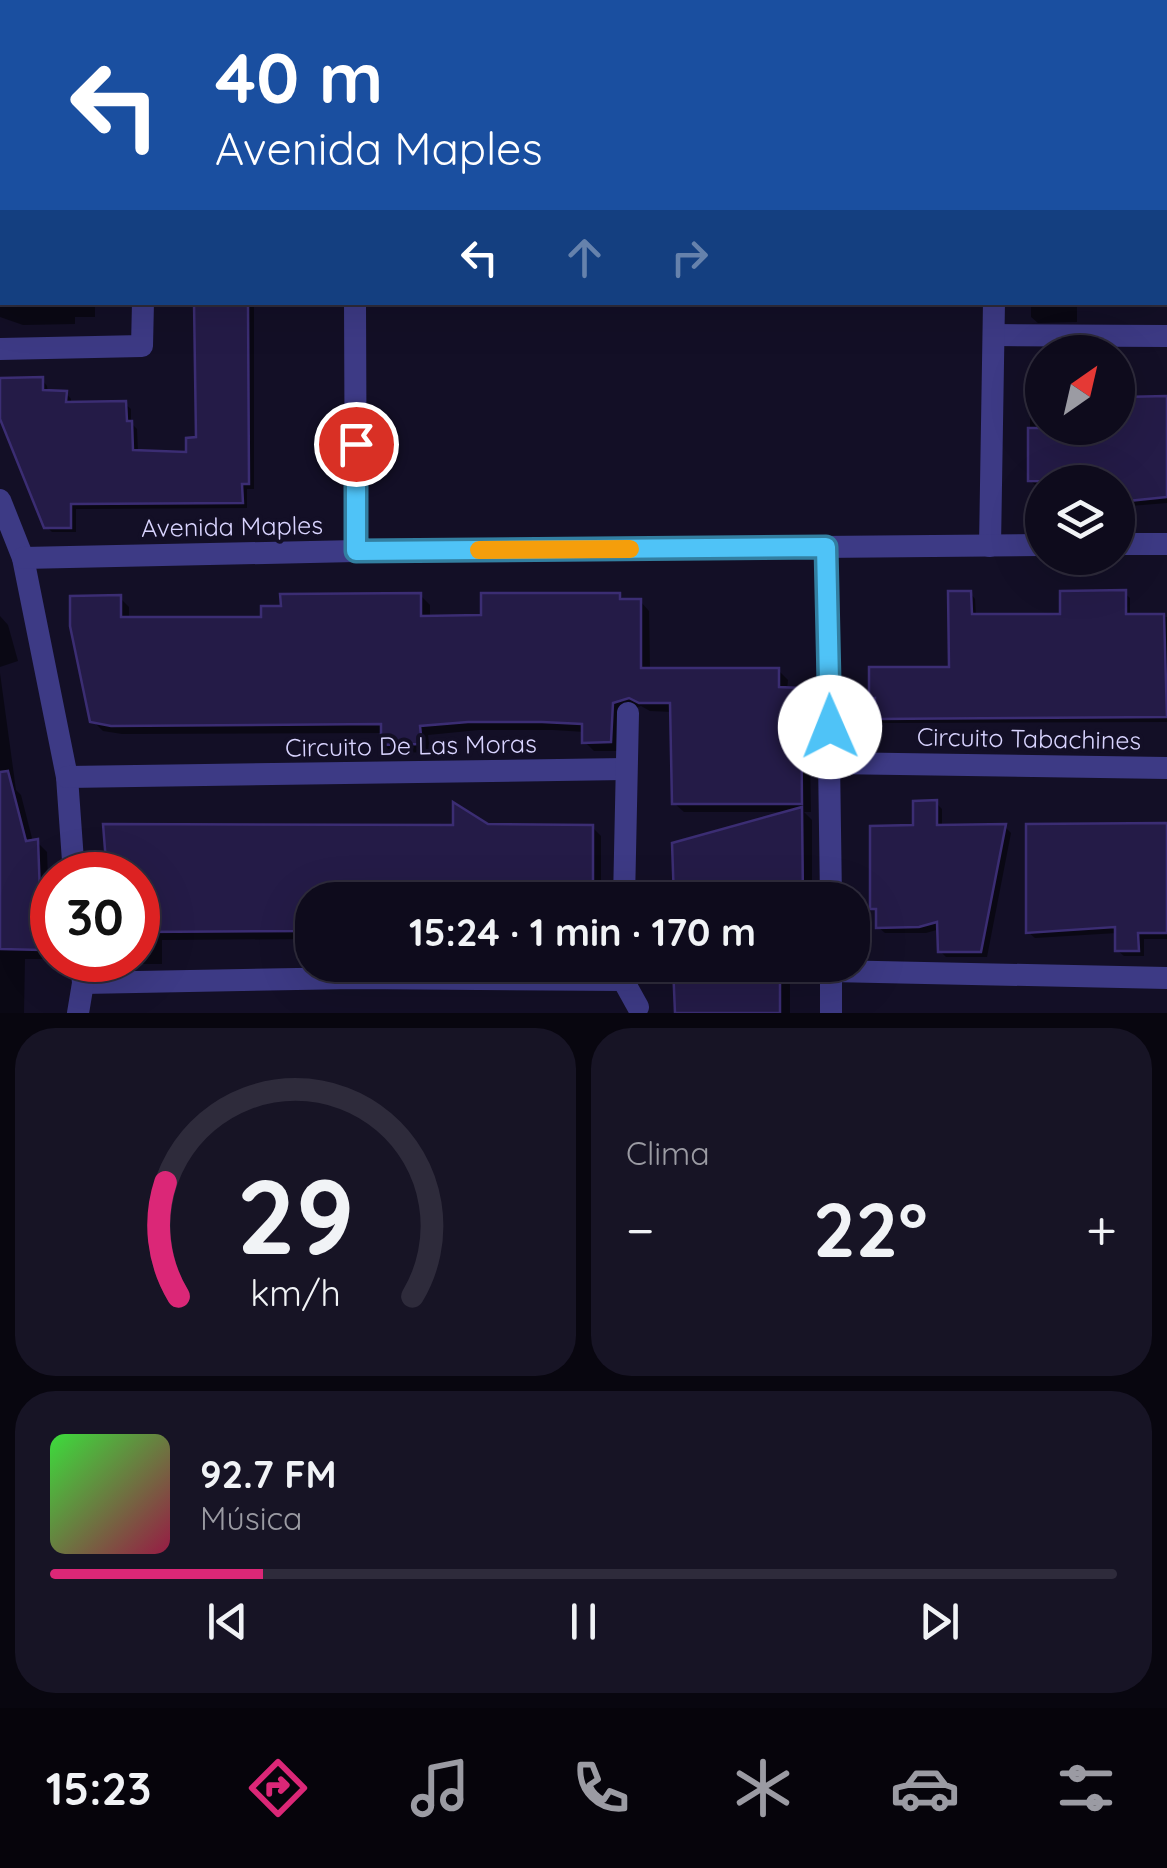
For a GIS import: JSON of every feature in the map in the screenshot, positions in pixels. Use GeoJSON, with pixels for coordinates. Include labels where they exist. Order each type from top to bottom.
{"type":"FeatureCollection","features":[{"type":"Feature","properties":{"kind":"street"},"geometry":{"type":"LineString","coordinates":[[0,349],[142,346],[143,305]]}},
{"type":"Feature","properties":{"kind":"street"},"geometry":{"type":"LineString","coordinates":[[355,305],[356,551]]}},
{"type":"Feature","properties":{"kind":"street"},"geometry":{"type":"LineString","coordinates":[[990,546],[994,305]]}},
{"type":"Feature","properties":{"kind":"street"},"geometry":{"type":"LineString","coordinates":[[994,335],[1167,336]]}},
{"type":"Feature","properties":{"kind":"street"},"geometry":{"type":"LineString","coordinates":[[0,500],[24,558],[67,777],[72,852]]}},
{"type":"Feature","properties":{"kind":"street"},"geometry":{"type":"LineString","coordinates":[[1135,544],[1167,544]]}},
{"type":"Feature","properties":{"kind":"street","name":"Avenida Maples"},"geometry":{"type":"LineString","coordinates":[[24,558],[1025,545]]}},
{"type":"Feature","properties":{"kind":"street"},"geometry":{"type":"LineString","coordinates":[[826,547],[831,882]]}},
{"type":"Feature","properties":{"kind":"street"},"geometry":{"type":"LineString","coordinates":[[624,882],[628,713]]}},
{"type":"Feature","properties":{"kind":"street","name":"Circuito Tabachines"},"geometry":{"type":"LineString","coordinates":[[831,763],[1167,768]]}},
{"type":"Feature","properties":{"kind":"street","name":"Circuito De Las Moras"},"geometry":{"type":"LineString","coordinates":[[67,777],[625,769]]}},
{"type":"Feature","properties":{"kind":"street"},"geometry":{"type":"LineString","coordinates":[[870,970],[1042,978],[1167,978]]}},
{"type":"Feature","properties":{"kind":"street"},"geometry":{"type":"LineString","coordinates":[[160,974],[295,977]]}},
{"type":"Feature","properties":{"kind":"street"},"geometry":{"type":"LineString","coordinates":[[78,1013],[81,982]]}},
{"type":"Feature","properties":{"kind":"street"},"geometry":{"type":"LineString","coordinates":[[627,982],[638,1007]]}},
{"type":"Feature","properties":{"kind":"street"},"geometry":{"type":"LineString","coordinates":[[831,982],[831,1013]]}},
{"type":"Feature","properties":{"kind":"building"},"geometry":{"type":"Polygon","coordinates":[[[194,305],[248,305],[249,484],[242,484],[243,503],[71,504],[71,528],[44,528],[0,419],[0,378],[43,377],[43,390],[67,391],[66,402],[126,401],[127,421],[132,421],[133,450],[186,452],[186,438],[196,437],[194,305]]]}},
{"type":"Feature","properties":{"kind":"building"},"geometry":{"type":"Polygon","coordinates":[[[1167,396],[1167,497],[1135,500],[1135,465],[1028,465],[1028,445],[1135,445],[1135,397],[1167,396]]]}},
{"type":"Feature","properties":{"kind":"building"},"geometry":{"type":"Polygon","coordinates":[[[1126,590],[1126,614],[1164,614],[1167,717],[875,719],[875,698],[869,699],[869,667],[949,667],[948,591],[971,591],[972,614],[1060,614],[1060,591],[1126,590]]]}},
{"type":"Feature","properties":{"kind":"building"},"geometry":{"type":"Polygon","coordinates":[[[421,593],[421,616],[481,615],[481,593],[620,593],[620,599],[641,599],[641,668],[779,668],[779,687],[801,688],[802,804],[672,804],[670,703],[639,703],[629,698],[613,703],[611,742],[582,743],[582,724],[542,722],[420,726],[422,744],[381,745],[381,724],[111,726],[90,722],[70,626],[70,596],[121,595],[121,617],[261,617],[261,606],[281,606],[280,594],[421,593]]]}},
{"type":"Feature","properties":{"kind":"building"},"geometry":{"type":"Polygon","coordinates":[[[8,771],[26,841],[38,839],[38,852],[30,852],[30,950],[0,949],[0,772],[8,771]]]}},
{"type":"Feature","properties":{"kind":"building"},"geometry":{"type":"Polygon","coordinates":[[[937,800],[937,825],[1006,824],[981,952],[938,952],[937,922],[919,927],[876,928],[876,909],[870,909],[870,826],[913,825],[913,801],[937,800]]]}},
{"type":"Feature","properties":{"kind":"building"},"geometry":{"type":"Polygon","coordinates":[[[453,802],[488,824],[593,825],[593,882],[295,882],[295,931],[160,932],[160,852],[105,852],[103,824],[453,825],[453,802]]]}},
{"type":"Feature","properties":{"kind":"building"},"geometry":{"type":"Polygon","coordinates":[[[802,807],[803,882],[673,882],[672,843],[802,807]]]}},
{"type":"Feature","properties":{"kind":"building"},"geometry":{"type":"Polygon","coordinates":[[[1167,823],[1167,933],[1138,933],[1139,951],[1115,951],[1115,927],[1026,933],[1026,824],[1167,823]]]}},
{"type":"Feature","properties":{"kind":"building"},"geometry":{"type":"Polygon","coordinates":[[[674,982],[780,982],[780,1013],[675,1013],[674,982]]]}},
{"type":"Feature","properties":{"kind":"slow traffic"},"geometry":{"type":"LineString","coordinates":[[479,550],[630,549]]}},
{"type":"Feature","properties":{"kind":"route"},"geometry":{"type":"LineString","coordinates":[[356,444],[356,551],[826,547],[830,727]]}}]}
